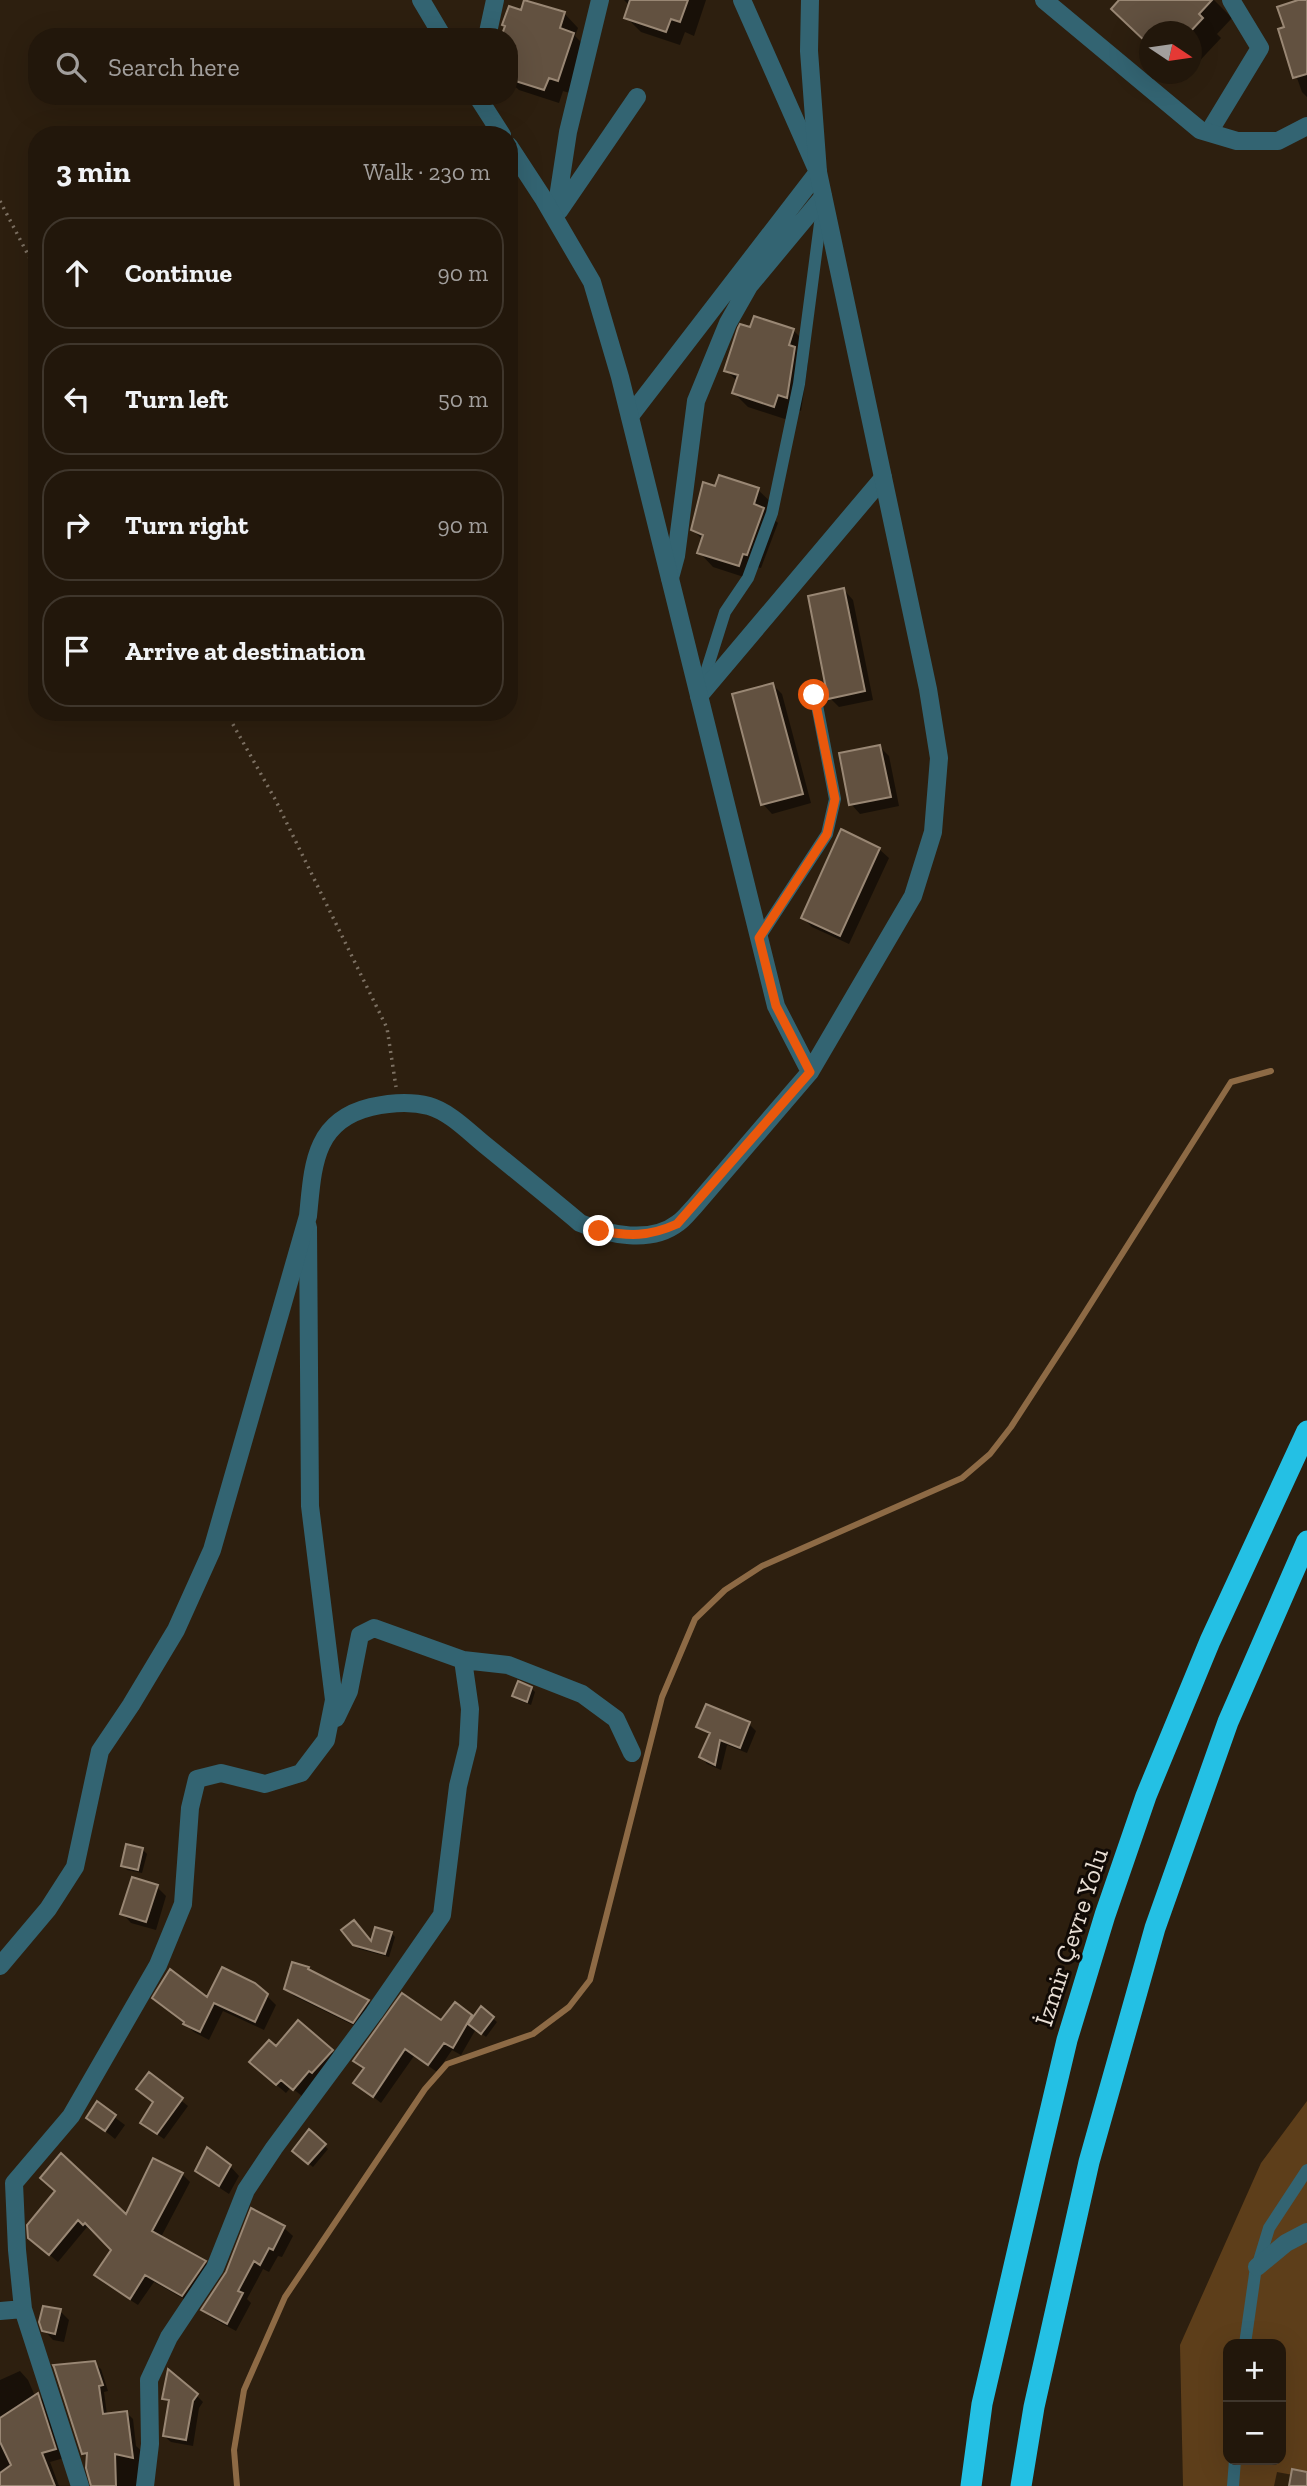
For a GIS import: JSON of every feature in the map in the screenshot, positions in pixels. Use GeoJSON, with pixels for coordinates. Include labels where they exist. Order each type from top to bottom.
{"type":"FeatureCollection","features":[{"type":"Feature","properties":{"kind":"highway","name":"İzmir Çevre Yolu"},"geometry":{"type":"LineString","coordinates":[[971,2486],[982,2404],[1046,2129],[1067,2040],[1105,1915],[1146,1796],[1205,1654],[1307,1431]]}},
{"type":"Feature","properties":{"kind":"highway"},"geometry":{"type":"LineString","coordinates":[[1021,2486],[1034,2407],[1089,2162],[1154,1928],[1228,1722],[1307,1541]]}},
{"type":"Feature","properties":{"kind":"street"},"geometry":{"type":"LineString","coordinates":[[421,0],[438,28]]}},
{"type":"Feature","properties":{"kind":"street"},"geometry":{"type":"LineString","coordinates":[[489,28],[495,0]]}},
{"type":"Feature","properties":{"kind":"street"},"geometry":{"type":"LineString","coordinates":[[555,217],[568,132],[600,0]]}},
{"type":"Feature","properties":{"kind":"street"},"geometry":{"type":"LineString","coordinates":[[742,0],[818,173]]}},
{"type":"Feature","properties":{"kind":"street"},"geometry":{"type":"LineString","coordinates":[[326,1740],[334,1700],[310,1506],[308,1216],[313,1165],[321,1142],[331,1127],[358,1110],[398,1103],[429,1106],[446,1114],[580,1223],[599,1231],[639,1236],[660,1232],[677,1224],[810,1072],[914,896],[933,831],[939,758],[928,689],[818,173],[809,51],[810,0]]}},
{"type":"Feature","properties":{"kind":"street"},"geometry":{"type":"LineString","coordinates":[[1044,0],[1200,130],[1237,141],[1278,141],[1307,126]]}},
{"type":"Feature","properties":{"kind":"street"},"geometry":{"type":"LineString","coordinates":[[1209,132],[1260,48],[1231,0]]}},
{"type":"Feature","properties":{"kind":"street"},"geometry":{"type":"LineString","coordinates":[[555,217],[637,97]]}},
{"type":"Feature","properties":{"kind":"street"},"geometry":{"type":"LineString","coordinates":[[483,105],[496,126]]}},
{"type":"Feature","properties":{"kind":"street"},"geometry":{"type":"LineString","coordinates":[[518,160],[592,282],[629,416],[776,1006],[810,1072]]}},
{"type":"Feature","properties":{"kind":"street"},"geometry":{"type":"LineString","coordinates":[[629,416],[818,173]]}},
{"type":"Feature","properties":{"kind":"street"},"geometry":{"type":"LineString","coordinates":[[670,578],[676,556],[696,401],[728,323],[749,286],[823,197]]}},
{"type":"Feature","properties":{"kind":"street"},"geometry":{"type":"LineString","coordinates":[[699,696],[883,478]]}},
{"type":"Feature","properties":{"kind":"street"},"geometry":{"type":"LineString","coordinates":[[0,1966],[48,1909],[75,1867],[100,1751],[176,1630],[212,1550],[308,1216]]}},
{"type":"Feature","properties":{"kind":"street"},"geometry":{"type":"LineString","coordinates":[[80,2486],[23,2309],[8,2218],[14,2183],[71,2116],[163,1953],[183,1904],[190,1808],[197,1779],[221,1773],[265,1784],[301,1773],[326,1740],[349,1691],[359,1635],[374,1628],[463,1660],[508,1665],[582,1694],[616,1719],[632,1753]]}},
{"type":"Feature","properties":{"kind":"street"},"geometry":{"type":"LineString","coordinates":[[145,2486],[150,2444],[149,2380],[169,2337],[215,2268],[246,2190],[442,1914],[458,1786],[468,1746],[470,1709],[463,1660]]}},
{"type":"Feature","properties":{"kind":"street"},"geometry":{"type":"LineString","coordinates":[[1257,2267],[1286,2243],[1307,2232]]}},
{"type":"Feature","properties":{"kind":"street"},"geometry":{"type":"LineString","coordinates":[[0,2311],[23,2309]]}},
{"type":"Feature","properties":{"kind":"lane"},"geometry":{"type":"LineString","coordinates":[[699,696],[725,612],[748,578],[772,513],[799,384],[823,197]]}},
{"type":"Feature","properties":{"kind":"lane"},"geometry":{"type":"LineString","coordinates":[[759,938],[827,834],[832,813],[835,799],[814,695]]}},
{"type":"Feature","properties":{"kind":"lane"},"geometry":{"type":"LineString","coordinates":[[1246,2339],[1257,2267],[1269,2228],[1307,2170]]}},
{"type":"Feature","properties":{"kind":"lane"},"geometry":{"type":"LineString","coordinates":[[1233,2486],[1235,2465]]}},
{"type":"Feature","properties":{"kind":"path"},"geometry":{"type":"LineString","coordinates":[[0,201],[28,255]]}},
{"type":"Feature","properties":{"kind":"path"},"geometry":{"type":"LineString","coordinates":[[231,721],[275,799],[387,1028],[398,1103]]}},
{"type":"Feature","properties":{"kind":"shaded area"},"geometry":{"type":"Polygon","coordinates":[[[1307,2101],[1307,2486],[1183,2486],[1180,2345],[1261,2163],[1307,2101]]]}},
{"type":"Feature","properties":{"kind":"building"},"geometry":{"type":"Polygon","coordinates":[[[524,0],[565,12],[560,28],[574,33],[558,81],[549,78],[544,90],[518,82],[518,28],[504,28],[502,25],[509,6],[521,10],[524,0]]]}},
{"type":"Feature","properties":{"kind":"building"},"geometry":{"type":"Polygon","coordinates":[[[630,0],[688,0],[680,22],[671,19],[666,32],[624,18],[630,0]]]}},
{"type":"Feature","properties":{"kind":"building"},"geometry":{"type":"Polygon","coordinates":[[[1119,0],[1212,0],[1199,14],[1203,18],[1200,21],[1139,21],[1139,36],[1111,9],[1119,0]]]}},
{"type":"Feature","properties":{"kind":"building"},"geometry":{"type":"Polygon","coordinates":[[[1307,0],[1307,74],[1293,78],[1278,29],[1284,27],[1277,7],[1307,0]]]}},
{"type":"Feature","properties":{"kind":"building"},"geometry":{"type":"Polygon","coordinates":[[[754,316],[794,329],[789,345],[795,347],[787,398],[778,395],[774,407],[732,393],[738,375],[724,371],[740,324],[750,327],[754,316]]]}},
{"type":"Feature","properties":{"kind":"building"},"geometry":{"type":"Polygon","coordinates":[[[719,475],[759,488],[754,504],[764,508],[747,555],[743,554],[739,566],[697,553],[703,535],[691,530],[703,482],[715,486],[719,475]]]}},
{"type":"Feature","properties":{"kind":"building"},"geometry":{"type":"Polygon","coordinates":[[[844,588],[865,691],[828,699],[808,596],[844,588]]]}},
{"type":"Feature","properties":{"kind":"building"},"geometry":{"type":"Polygon","coordinates":[[[773,683],[803,794],[761,805],[732,694],[773,683]]]}},
{"type":"Feature","properties":{"kind":"building"},"geometry":{"type":"Polygon","coordinates":[[[880,745],[891,797],[849,805],[839,753],[880,745]]]}},
{"type":"Feature","properties":{"kind":"building"},"geometry":{"type":"Polygon","coordinates":[[[841,829],[880,848],[840,936],[801,918],[841,829]]]}},
{"type":"Feature","properties":{"kind":"building"},"geometry":{"type":"Polygon","coordinates":[[[518,1681],[532,1687],[527,1702],[512,1696],[518,1681]]]}},
{"type":"Feature","properties":{"kind":"building"},"geometry":{"type":"Polygon","coordinates":[[[706,1704],[750,1722],[740,1748],[720,1740],[715,1765],[699,1757],[710,1733],[696,1727],[706,1704]]]}},
{"type":"Feature","properties":{"kind":"building"},"geometry":{"type":"Polygon","coordinates":[[[126,1844],[143,1848],[138,1870],[121,1866],[126,1844]]]}},
{"type":"Feature","properties":{"kind":"building"},"geometry":{"type":"Polygon","coordinates":[[[132,1877],[158,1885],[146,1922],[120,1914],[132,1877]]]}},
{"type":"Feature","properties":{"kind":"building"},"geometry":{"type":"Polygon","coordinates":[[[354,1920],[371,1941],[375,1927],[392,1932],[385,1954],[353,1945],[341,1930],[354,1920]]]}},
{"type":"Feature","properties":{"kind":"building"},"geometry":{"type":"Polygon","coordinates":[[[292,1962],[309,1967],[308,1969],[369,2000],[353,2023],[284,1989],[292,1962]]]}},
{"type":"Feature","properties":{"kind":"building"},"geometry":{"type":"Polygon","coordinates":[[[222,1967],[255,1983],[268,1994],[255,2022],[214,2003],[200,2032],[183,2024],[184,2022],[152,1998],[170,1969],[207,1997],[222,1967]]]}},
{"type":"Feature","properties":{"kind":"building"},"geometry":{"type":"Polygon","coordinates":[[[402,1993],[441,2020],[455,2002],[472,2015],[453,2048],[444,2043],[428,2065],[405,2049],[373,2097],[353,2083],[364,2068],[353,2061],[402,1993]]]}},
{"type":"Feature","properties":{"kind":"building"},"geometry":{"type":"Polygon","coordinates":[[[481,2006],[494,2017],[481,2034],[468,2024],[481,2006]]]}},
{"type":"Feature","properties":{"kind":"building"},"geometry":{"type":"Polygon","coordinates":[[[298,2020],[333,2050],[312,2073],[309,2071],[293,2090],[281,2080],[276,2085],[249,2062],[269,2040],[276,2046],[298,2020]]]}},
{"type":"Feature","properties":{"kind":"building"},"geometry":{"type":"Polygon","coordinates":[[[149,2072],[183,2098],[157,2134],[140,2123],[153,2102],[136,2089],[149,2072]]]}},
{"type":"Feature","properties":{"kind":"building"},"geometry":{"type":"Polygon","coordinates":[[[97,2101],[116,2115],[105,2131],[86,2118],[97,2101]]]}},
{"type":"Feature","properties":{"kind":"building"},"geometry":{"type":"Polygon","coordinates":[[[309,2129],[326,2144],[308,2164],[292,2151],[309,2129]]]}},
{"type":"Feature","properties":{"kind":"building"},"geometry":{"type":"Polygon","coordinates":[[[207,2147],[231,2165],[219,2186],[195,2171],[207,2147]]]}},
{"type":"Feature","properties":{"kind":"building"},"geometry":{"type":"Polygon","coordinates":[[[61,2153],[126,2214],[153,2158],[183,2173],[152,2231],[206,2261],[182,2296],[145,2275],[130,2299],[94,2275],[111,2250],[85,2223],[83,2225],[78,2220],[49,2255],[28,2238],[27,2225],[55,2191],[40,2178],[61,2153]]]}},
{"type":"Feature","properties":{"kind":"building"},"geometry":{"type":"Polygon","coordinates":[[[251,2208],[285,2226],[273,2250],[269,2248],[260,2265],[254,2261],[238,2291],[243,2293],[227,2324],[201,2310],[226,2272],[251,2208]]]}},
{"type":"Feature","properties":{"kind":"building"},"geometry":{"type":"Polygon","coordinates":[[[43,2306],[61,2309],[55,2334],[42,2331],[39,2322],[43,2306]]]}},
{"type":"Feature","properties":{"kind":"building"},"geometry":{"type":"Polygon","coordinates":[[[95,2361],[103,2385],[99,2386],[103,2414],[127,2411],[133,2458],[115,2454],[116,2486],[91,2486],[86,2468],[87,2453],[82,2454],[53,2365],[95,2361]]]}},
{"type":"Feature","properties":{"kind":"building"},"geometry":{"type":"Polygon","coordinates":[[[168,2369],[198,2394],[193,2401],[186,2440],[163,2436],[169,2400],[162,2399],[168,2369]]]}},
{"type":"Feature","properties":{"kind":"building"},"geometry":{"type":"Polygon","coordinates":[[[38,2393],[56,2449],[42,2453],[55,2486],[0,2486],[0,2473],[11,2465],[0,2442],[0,2418],[38,2393]]]}},
{"type":"Feature","properties":{"kind":"building"},"geometry":{"type":"Polygon","coordinates":[[[1292,2469],[1307,2472],[1307,2486],[1289,2486],[1292,2469]]]}},
{"type":"Feature","properties":{"kind":"waterway"},"geometry":{"type":"LineString","coordinates":[[237,2486],[234,2450],[244,2390],[285,2297],[425,2089],[447,2064],[533,2034],[569,2007],[590,1980],[662,1697],[695,1619],[725,1590],[762,1566],[962,1478],[990,1454],[1011,1427],[1074,1330],[1231,1082],[1271,1071]]}},
{"type":"Feature","properties":{"kind":"route"},"geometry":{"type":"LineString","coordinates":[[599,1231],[639,1236],[660,1232],[677,1224],[810,1072],[776,1006],[759,938],[827,834],[832,813],[835,799],[814,695]]}}]}
